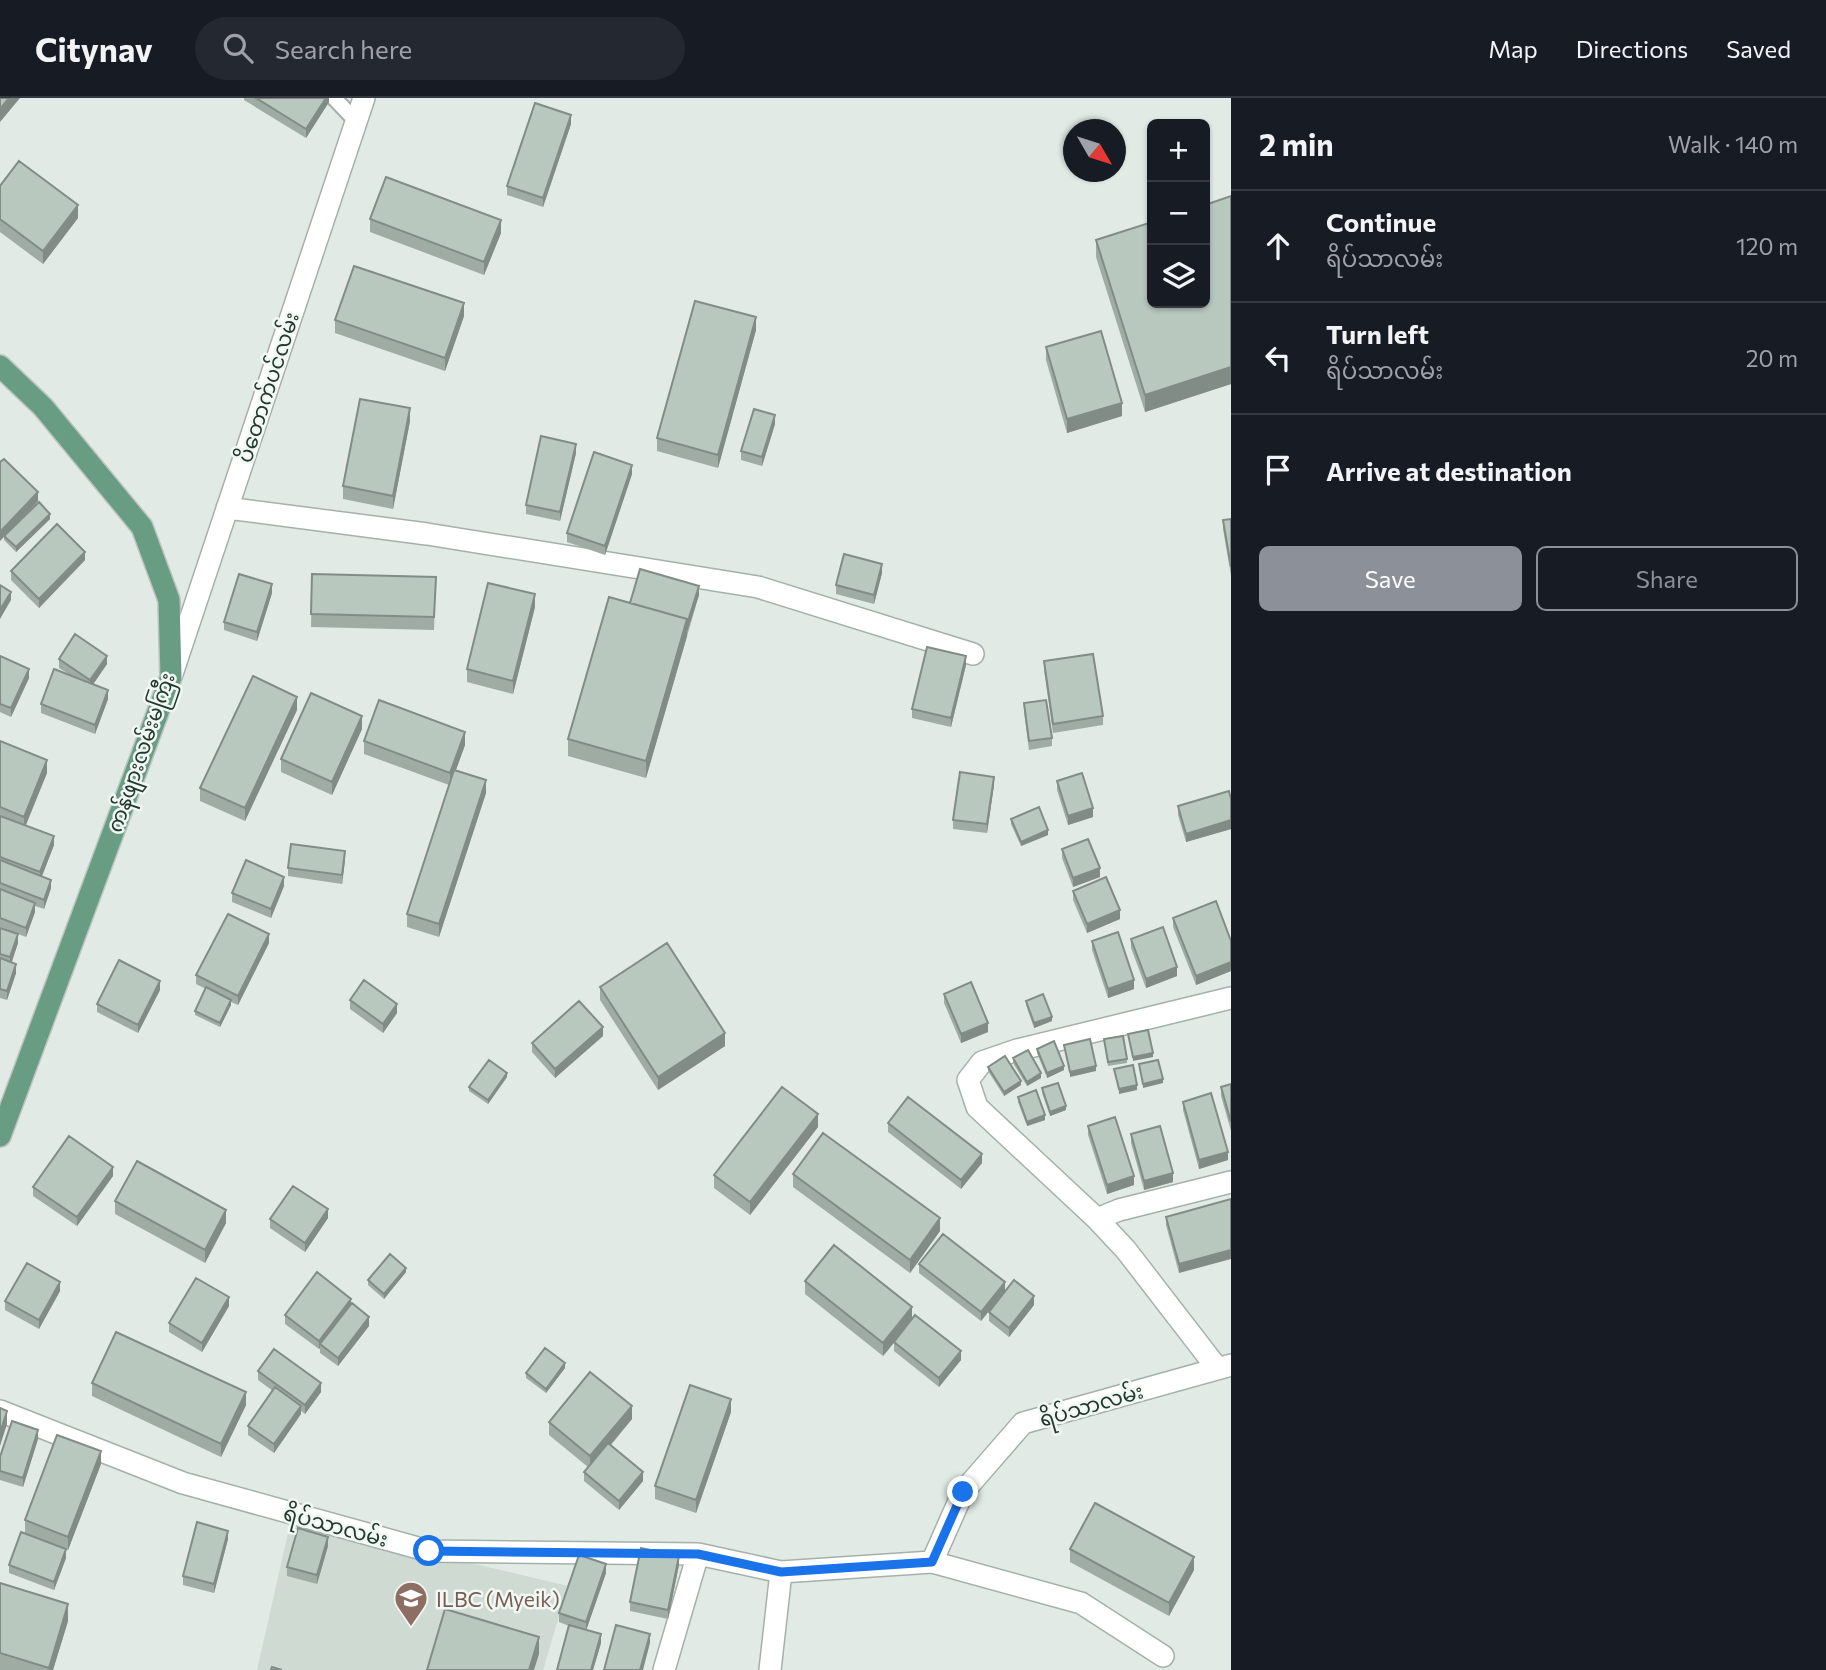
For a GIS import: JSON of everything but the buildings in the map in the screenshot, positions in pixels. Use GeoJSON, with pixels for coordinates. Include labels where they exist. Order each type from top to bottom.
{"type":"FeatureCollection","features":[{"type":"Feature","properties":{"kind":"main road","name":"ကန်ဖျားလမ်းမကြီး"},"geometry":{"type":"LineString","coordinates":[[0,366],[43,407],[142,527],[169,600],[171,677],[0,1136]]}},
{"type":"Feature","properties":{"kind":"street","name":"ပိတောက်ပင်လမ်း"},"geometry":{"type":"LineString","coordinates":[[171,677],[364,98]]}},
{"type":"Feature","properties":{"kind":"street"},"geometry":{"type":"LineString","coordinates":[[227,508],[426,534],[758,587],[973,654]]}},
{"type":"Feature","properties":{"kind":"street"},"geometry":{"type":"LineString","coordinates":[[1224,1367],[1097,1219],[976,1107],[968,1080],[982,1062],[1017,1050],[1231,998]]}},
{"type":"Feature","properties":{"kind":"street"},"geometry":{"type":"LineString","coordinates":[[1097,1219],[1119,1210],[1231,1182]]}},
{"type":"Feature","properties":{"kind":"street","name":"ရိပ်သာလမ်း"},"geometry":{"type":"LineString","coordinates":[[0,1411],[183,1483],[429,1551],[698,1554],[781,1572],[932,1562],[963,1492],[1023,1423],[1224,1367]]}},
{"type":"Feature","properties":{"kind":"street"},"geometry":{"type":"LineString","coordinates":[[664,1670],[698,1554]]}},
{"type":"Feature","properties":{"kind":"street"},"geometry":{"type":"LineString","coordinates":[[932,1562],[1081,1603],[1163,1656]]}},
{"type":"Feature","properties":{"kind":"street"},"geometry":{"type":"LineString","coordinates":[[770,1670],[781,1572]]}},
{"type":"Feature","properties":{"kind":"lane"},"geometry":{"type":"LineString","coordinates":[[334,98],[356,121]]}},
{"type":"Feature","properties":{"kind":"shaded area","name":"ILBC (Myeik)"},"geometry":{"type":"Polygon","coordinates":[[[291,1520],[568,1586],[543,1670],[257,1670],[291,1520]]]}},
{"type":"Feature","properties":{"kind":"place","name":"ILBC (Myeik)"},"geometry":{"type":"Point","coordinates":[411,1628]}},
{"type":"Feature","properties":{"kind":"route"},"geometry":{"type":"LineString","coordinates":[[429,1551],[698,1554],[781,1572],[932,1562],[963,1492]]}}]}
